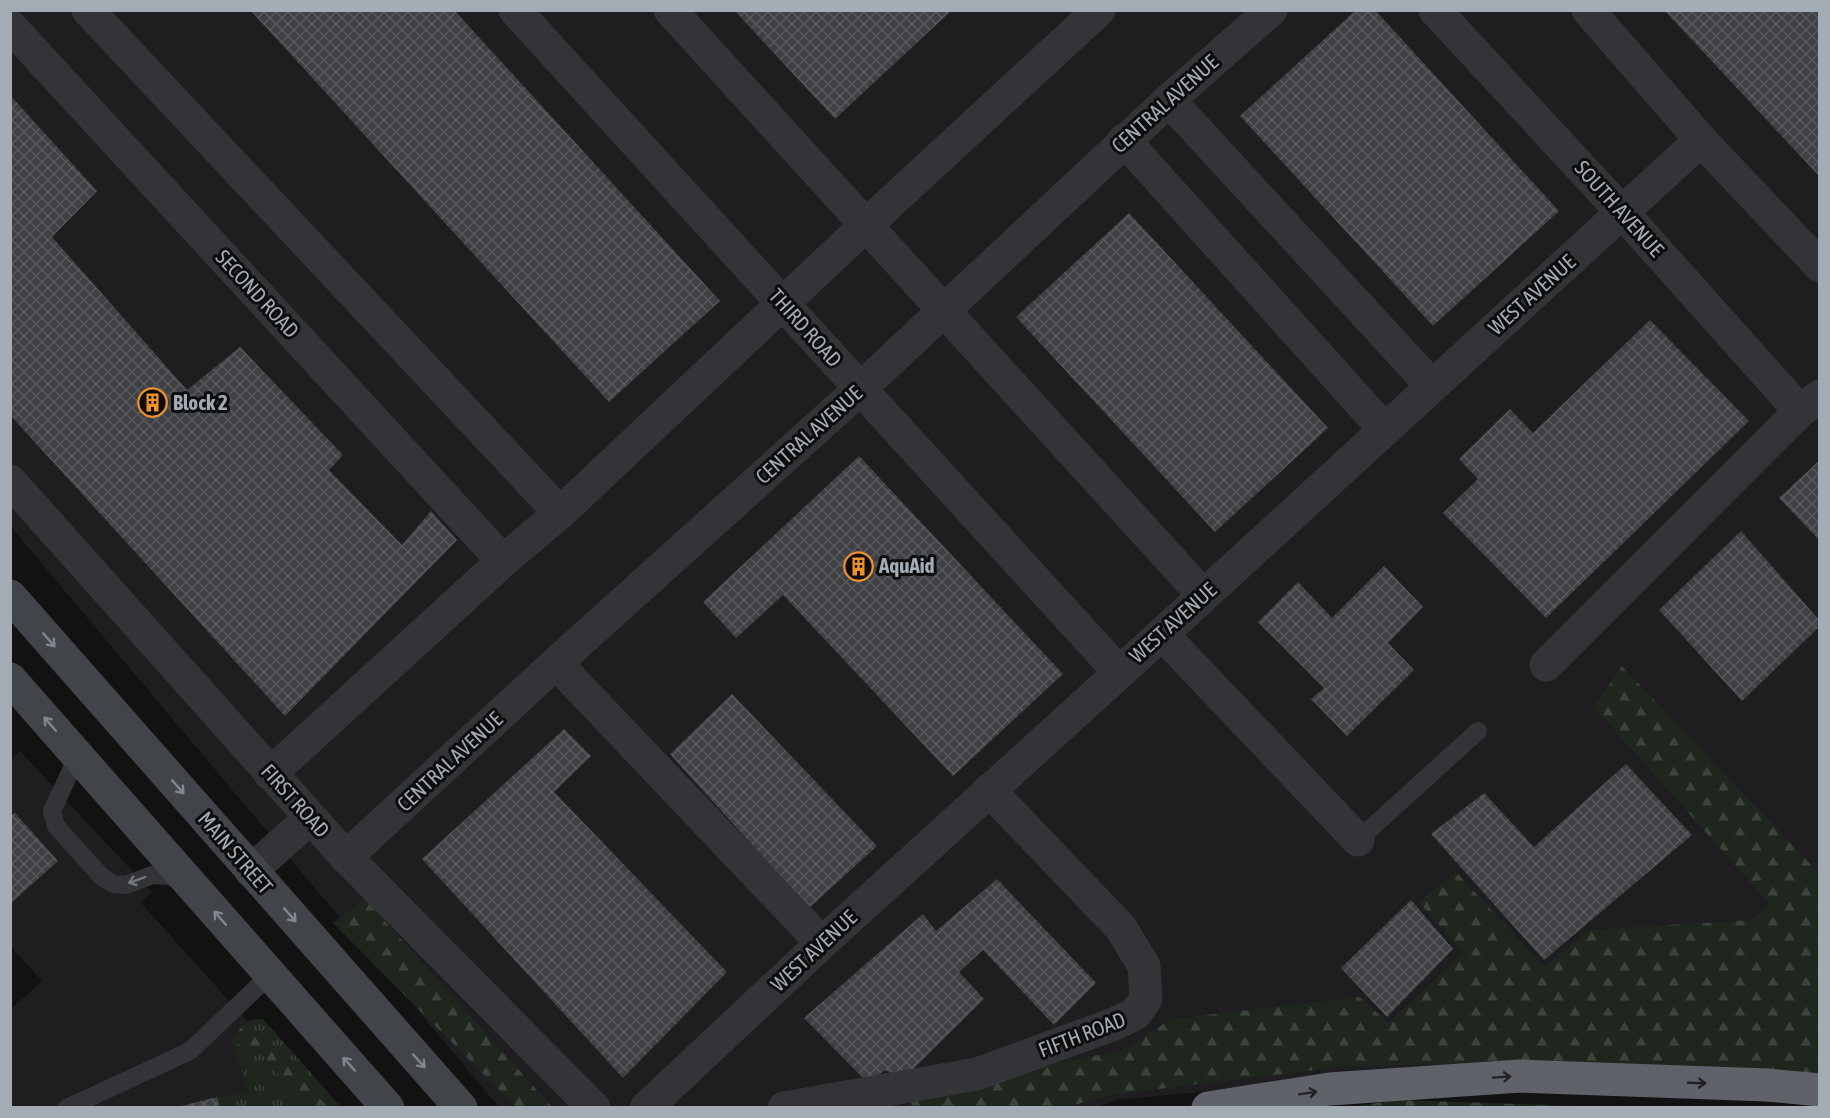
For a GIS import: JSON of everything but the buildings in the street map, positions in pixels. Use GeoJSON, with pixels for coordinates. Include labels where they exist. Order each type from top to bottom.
{"type":"FeatureCollection","features":[{"type":"Feature","properties":{"kind":"highway"},"geometry":{"type":"LineString","coordinates":[[1208,1107],[1330,1089],[1520,1076],[1767,1085],[1820,1090]]}},
{"type":"Feature","properties":{"kind":"main road","name":"MAIN STREET"},"geometry":{"type":"LineString","coordinates":[[10,596],[461,1107]]}},
{"type":"Feature","properties":{"kind":"main road"},"geometry":{"type":"LineString","coordinates":[[10,679],[388,1107]]}},
{"type":"Feature","properties":{"kind":"street"},"geometry":{"type":"LineString","coordinates":[[88,10],[560,513]]}},
{"type":"Feature","properties":{"kind":"street","name":"THIRD ROAD"},"geometry":{"type":"LineString","coordinates":[[515,10],[1119,672]]}},
{"type":"Feature","properties":{"kind":"street"},"geometry":{"type":"LineString","coordinates":[[670,10],[1203,595]]}},
{"type":"Feature","properties":{"kind":"street","name":"CENTRAL AVENUE"},"geometry":{"type":"LineString","coordinates":[[346,857],[556,663],[860,389],[1124,141],[1271,10]]}},
{"type":"Feature","properties":{"kind":"street","name":"SOUTH AVENUE"},"geometry":{"type":"LineString","coordinates":[[1435,10],[1622,212],[1810,404]]}},
{"type":"Feature","properties":{"kind":"street"},"geometry":{"type":"LineString","coordinates":[[1588,10],[1701,140],[1820,266]]}},
{"type":"Feature","properties":{"kind":"street"},"geometry":{"type":"LineString","coordinates":[[270,774],[503,561],[560,513],[1095,12]]}},
{"type":"Feature","properties":{"kind":"street","name":"SECOND ROAD"},"geometry":{"type":"LineString","coordinates":[[10,26],[503,561]]}},
{"type":"Feature","properties":{"kind":"street"},"geometry":{"type":"LineString","coordinates":[[1169,100],[1432,386]]}},
{"type":"Feature","properties":{"kind":"street","name":"WEST AVENUE"},"geometry":{"type":"LineString","coordinates":[[646,1107],[822,943],[1701,140]]}},
{"type":"Feature","properties":{"kind":"street"},"geometry":{"type":"LineString","coordinates":[[1124,141],[1384,430]]}},
{"type":"Feature","properties":{"kind":"street"},"geometry":{"type":"LineString","coordinates":[[1546,665],[1810,404]]}},
{"type":"Feature","properties":{"kind":"street","name":"FIRST ROAD"},"geometry":{"type":"LineString","coordinates":[[10,481],[346,857],[594,1107]]}},
{"type":"Feature","properties":{"kind":"street"},"geometry":{"type":"LineString","coordinates":[[1162,634],[1358,840]]}},
{"type":"Feature","properties":{"kind":"street"},"geometry":{"type":"LineString","coordinates":[[556,663],[822,943]]}},
{"type":"Feature","properties":{"kind":"street","name":"FIFTH ROAD"},"geometry":{"type":"LineString","coordinates":[[784,1107],[976,1074],[1092,1033],[1135,1014],[1146,999],[1144,966],[1121,928],[989,790]]}},
{"type":"Feature","properties":{"kind":"street"},"geometry":{"type":"LineString","coordinates":[[251,871],[310,818]]}},
{"type":"Feature","properties":{"kind":"lane"},"geometry":{"type":"LineString","coordinates":[[1358,840],[1478,731]]}},
{"type":"Feature","properties":{"kind":"lane"},"geometry":{"type":"LineString","coordinates":[[74,751],[73,766],[52,811],[56,826],[101,876],[113,884],[126,885],[152,875],[169,876],[192,886]]}},
{"type":"Feature","properties":{"kind":"lane"},"geometry":{"type":"LineString","coordinates":[[67,1107],[190,1052],[270,975]]}},
{"type":"Feature","properties":{"kind":"shaded area"},"geometry":{"type":"Polygon","coordinates":[[[10,11],[1819,11],[1819,1082],[1358,1076],[1118,1100],[1093,1108],[499,1107],[11,527],[10,11]]]}},
{"type":"Feature","properties":{"kind":"shaded area"},"geometry":{"type":"Polygon","coordinates":[[[20,751],[152,892],[141,903],[328,1107],[11,1107],[11,1009],[42,981],[11,947],[10,760],[20,751]]]}},
{"type":"Feature","properties":{"kind":"green space"},"geometry":{"type":"Polygon","coordinates":[[[1622,666],[1819,873],[1819,1074],[1570,1062],[1348,1066],[1109,1095],[1067,1107],[912,1107],[909,1094],[1127,1049],[1171,1019],[1359,997],[1389,1023],[1463,953],[1419,902],[1456,872],[1545,967],[1589,930],[1751,920],[1770,904],[1594,707],[1622,666]]]}},
{"type":"Feature","properties":{"kind":"green space"},"geometry":{"type":"Polygon","coordinates":[[[365,899],[552,1107],[516,1107],[333,923],[365,899]]]}},
{"type":"Feature","properties":{"kind":"green space"},"geometry":{"type":"Polygon","coordinates":[[[263,1019],[341,1107],[328,1107],[256,1032],[240,1028],[250,1020],[263,1019]]]}},
{"type":"Feature","properties":{"kind":"green space"},"geometry":{"type":"Polygon","coordinates":[[[240,1028],[256,1032],[328,1107],[303,1107],[259,1050],[232,1042],[240,1028]]]}},
{"type":"Feature","properties":{"kind":"green space"},"geometry":{"type":"Polygon","coordinates":[[[232,1042],[259,1050],[303,1107],[220,1107],[217,1097],[249,1092],[232,1042]]]}},
{"type":"Feature","properties":{"kind":"green space"},"geometry":{"type":"Polygon","coordinates":[[[1399,1100],[1607,1107],[1342,1108],[1399,1100]]]}},
{"type":"Feature","properties":{"kind":"place","name":"Block 2"},"geometry":{"type":"Point","coordinates":[152,403]}},
{"type":"Feature","properties":{"kind":"place","name":"AquAid"},"geometry":{"type":"Point","coordinates":[858,566]}}]}
